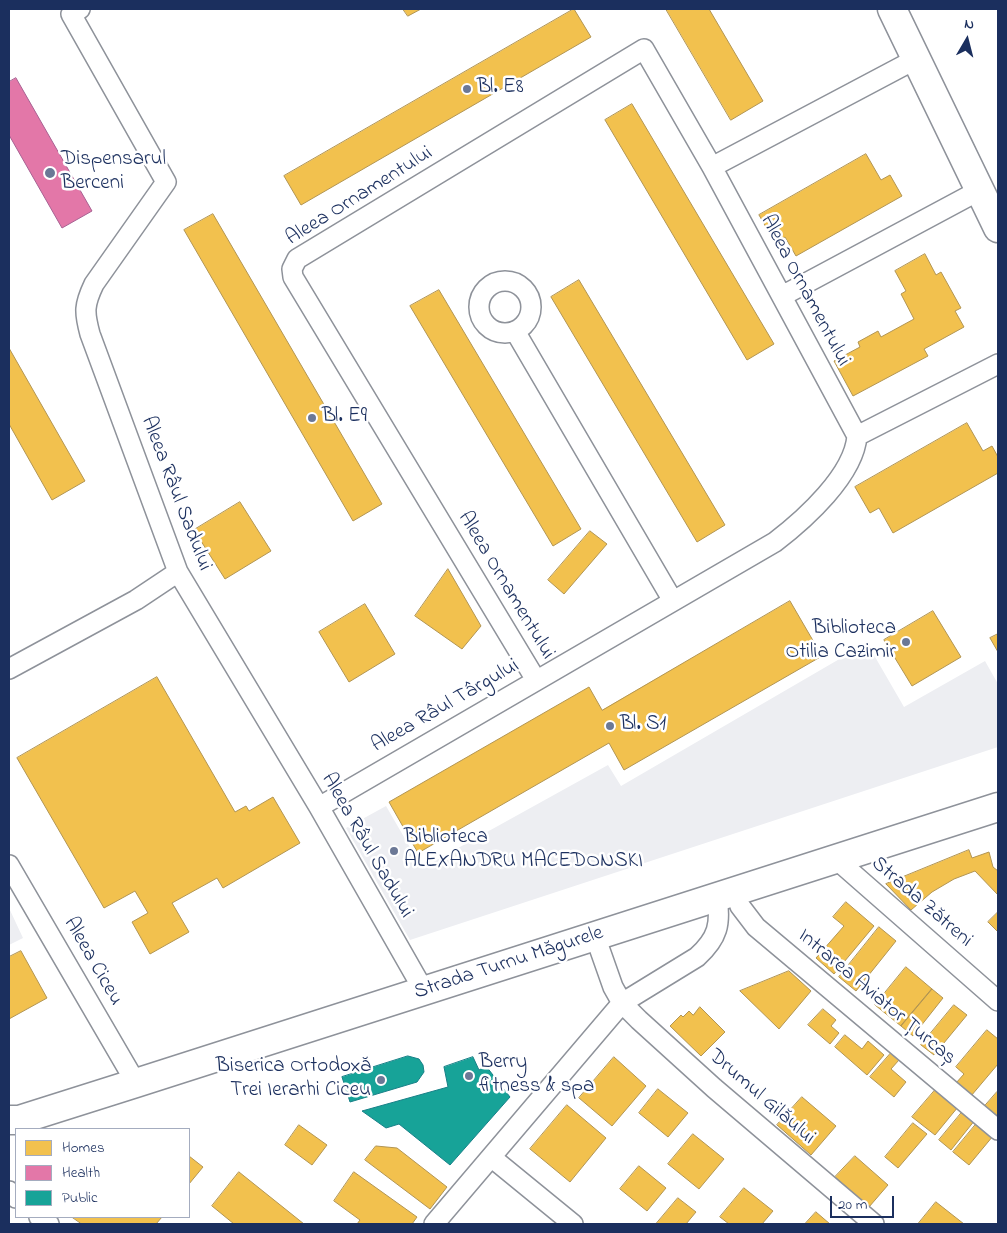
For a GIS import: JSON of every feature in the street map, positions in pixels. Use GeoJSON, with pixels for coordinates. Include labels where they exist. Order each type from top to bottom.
{"type":"FeatureCollection","features":[{"type":"Feature","properties":{"kind":"main road"},"geometry":{"type":"LineString","coordinates":[[892,9],[998,228]]}},
{"type":"Feature","properties":{"kind":"main road","name":"Strada Turnu Măgurele"},"geometry":{"type":"LineString","coordinates":[[11,1123],[998,807]]}},
{"type":"Feature","properties":{"kind":"street","name":"Aleea Râul Sadului"},"geometry":{"type":"LineString","coordinates":[[80,9],[71,14],[166,182],[94,284],[86,302],[86,318],[90,334],[178,572],[319,807],[424,991]]}},
{"type":"Feature","properties":{"kind":"street","name":"Aleea Ornamentului"},"geometry":{"type":"LineString","coordinates":[[536,680],[293,277],[292,269],[297,259],[644,49],[712,168],[857,436]]}},
{"type":"Feature","properties":{"kind":"street"},"geometry":{"type":"LineString","coordinates":[[712,168],[916,59]]}},
{"type":"Feature","properties":{"kind":"street"},"geometry":{"type":"LineString","coordinates":[[782,296],[980,190]]}},
{"type":"Feature","properties":{"kind":"street"},"geometry":{"type":"LineString","coordinates":[[515,331],[673,601]]}},
{"type":"Feature","properties":{"kind":"street"},"geometry":{"type":"LineString","coordinates":[[857,436],[998,364]]}},
{"type":"Feature","properties":{"kind":"street","name":"Aleea Râul Târgului"},"geometry":{"type":"LineString","coordinates":[[319,807],[775,542],[814,509],[846,469],[856,446],[857,436]]}},
{"type":"Feature","properties":{"kind":"street"},"geometry":{"type":"LineString","coordinates":[[9,669],[136,600],[178,572]]}},
{"type":"Feature","properties":{"kind":"street","name":"Strada Zătreni"},"geometry":{"type":"LineString","coordinates":[[836,859],[998,1001]]}},
{"type":"Feature","properties":{"kind":"street","name":"Aleea Ciceu"},"geometry":{"type":"LineString","coordinates":[[9,864],[136,1083]]}},
{"type":"Feature","properties":{"kind":"street"},"geometry":{"type":"LineString","coordinates":[[434,1224],[622,1002],[697,957],[706,949],[712,941],[718,926],[719,910],[726,894]]}},
{"type":"Feature","properties":{"kind":"street","name":"Intrarea Aviator Țurcaș"},"geometry":{"type":"LineString","coordinates":[[726,894],[740,906],[756,927],[998,1130]]}},
{"type":"Feature","properties":{"kind":"street","name":"Drumul Gilăului"},"geometry":{"type":"LineString","coordinates":[[595,936],[608,974],[622,1002],[651,1032],[687,1065],[874,1224]]}},
{"type":"Feature","properties":{"kind":"street"},"geometry":{"type":"LineString","coordinates":[[491,1157],[573,1224]]}},
{"type":"Feature","properties":{"kind":"shaded area"},"geometry":{"type":"Polygon","coordinates":[[[867,643],[904,707],[985,661],[998,684],[998,747],[410,940],[346,828],[386,806],[422,868],[608,765],[621,786],[867,643]]]}},
{"type":"Feature","properties":{"kind":"shaded area"},"geometry":{"type":"Polygon","coordinates":[[[9,908],[23,938],[9,945],[9,908]]]}},
{"type":"Feature","properties":{"kind":"building: Homes"},"geometry":{"type":"Polygon","coordinates":[[[403,9],[421,9],[408,16],[403,9]]]}},
{"type":"Feature","properties":{"kind":"building: Homes","name":"Bl. E8"},"geometry":{"type":"Polygon","coordinates":[[[574,9],[591,37],[301,205],[284,176],[574,9]]]}},
{"type":"Feature","properties":{"kind":"building: Homes"},"geometry":{"type":"Polygon","coordinates":[[[666,9],[709,9],[763,101],[731,120],[666,9]]]}},
{"type":"Feature","properties":{"kind":"building: Homes"},"geometry":{"type":"Polygon","coordinates":[[[632,104],[774,344],[747,360],[605,120],[632,104]]]}},
{"type":"Feature","properties":{"kind":"building: Homes"},"geometry":{"type":"Polygon","coordinates":[[[866,154],[881,180],[890,175],[902,196],[796,256],[785,237],[775,243],[759,215],[866,154]]]}},
{"type":"Feature","properties":{"kind":"building: Homes","name":"Bl. E9"},"geometry":{"type":"Polygon","coordinates":[[[213,214],[382,504],[353,521],[184,230],[213,214]]]}},
{"type":"Feature","properties":{"kind":"building: Homes"},"geometry":{"type":"Polygon","coordinates":[[[925,254],[936,275],[941,272],[961,308],[955,311],[964,327],[924,349],[928,356],[853,396],[834,361],[860,347],[858,342],[878,331],[881,337],[914,319],[901,294],[906,291],[895,271],[925,254]]]}},
{"type":"Feature","properties":{"kind":"building: Homes"},"geometry":{"type":"Polygon","coordinates":[[[579,280],[725,525],[697,542],[551,297],[579,280]]]}},
{"type":"Feature","properties":{"kind":"building: Homes"},"geometry":{"type":"Polygon","coordinates":[[[439,290],[581,529],[553,546],[410,306],[439,290]]]}},
{"type":"Feature","properties":{"kind":"building: Homes"},"geometry":{"type":"Polygon","coordinates":[[[9,348],[85,481],[52,500],[9,424],[9,348]]]}},
{"type":"Feature","properties":{"kind":"building: Homes"},"geometry":{"type":"Polygon","coordinates":[[[967,423],[983,451],[992,446],[998,457],[998,473],[893,533],[879,508],[870,513],[855,487],[967,423]]]}},
{"type":"Feature","properties":{"kind":"building: Homes"},"geometry":{"type":"Polygon","coordinates":[[[240,502],[271,551],[225,579],[194,530],[240,502]]]}},
{"type":"Feature","properties":{"kind":"building: Homes"},"geometry":{"type":"Polygon","coordinates":[[[590,531],[607,544],[564,594],[548,580],[590,531]]]}},
{"type":"Feature","properties":{"kind":"building: Homes"},"geometry":{"type":"Polygon","coordinates":[[[448,569],[481,626],[462,649],[415,616],[448,569]]]}},
{"type":"Feature","properties":{"kind":"building: Homes","name":"Bl. S1"},"geometry":{"type":"Polygon","coordinates":[[[790,601],[822,656],[624,770],[609,743],[418,853],[389,802],[589,687],[602,710],[790,601]]]}},
{"type":"Feature","properties":{"kind":"building: Homes"},"geometry":{"type":"Polygon","coordinates":[[[365,604],[395,654],[349,682],[319,632],[365,604]]]}},
{"type":"Feature","properties":{"kind":"building: Homes"},"geometry":{"type":"Polygon","coordinates":[[[933,611],[961,657],[912,686],[884,640],[933,611]]]}},
{"type":"Feature","properties":{"kind":"building: Homes"},"geometry":{"type":"Polygon","coordinates":[[[998,634],[998,652],[990,638],[998,634]]]}},
{"type":"Feature","properties":{"kind":"building: Homes"},"geometry":{"type":"Polygon","coordinates":[[[157,677],[235,812],[246,806],[249,811],[273,797],[300,843],[223,888],[217,878],[172,903],[189,932],[150,954],[132,922],[148,913],[135,891],[104,908],[17,758],[157,677]]]}},
{"type":"Feature","properties":{"kind":"building: Homes"},"geometry":{"type":"Polygon","coordinates":[[[969,850],[972,858],[989,852],[993,867],[998,871],[998,895],[975,871],[954,879],[932,892],[911,910],[886,884],[969,850]]]}},
{"type":"Feature","properties":{"kind":"building: Homes"},"geometry":{"type":"Polygon","coordinates":[[[846,902],[874,926],[834,974],[816,958],[844,926],[833,917],[846,902]]]}},
{"type":"Feature","properties":{"kind":"building: Homes"},"geometry":{"type":"Polygon","coordinates":[[[998,912],[998,932],[988,922],[998,912]]]}},
{"type":"Feature","properties":{"kind":"building: Homes"},"geometry":{"type":"Polygon","coordinates":[[[879,927],[896,941],[856,991],[839,977],[879,927]]]}},
{"type":"Feature","properties":{"kind":"building: Homes"},"geometry":{"type":"Polygon","coordinates":[[[21,951],[47,998],[9,1019],[9,957],[21,951]]]}},
{"type":"Feature","properties":{"kind":"building: Homes"},"geometry":{"type":"Polygon","coordinates":[[[906,967],[932,989],[901,1026],[875,1005],[906,967]]]}},
{"type":"Feature","properties":{"kind":"building: Homes"},"geometry":{"type":"Polygon","coordinates":[[[789,971],[811,991],[779,1029],[740,991],[789,971]]]}},
{"type":"Feature","properties":{"kind":"building: Homes"},"geometry":{"type":"Polygon","coordinates":[[[932,989],[943,998],[913,1036],[901,1026],[932,989]]]}},
{"type":"Feature","properties":{"kind":"building: Homes"},"geometry":{"type":"Polygon","coordinates":[[[954,1005],[967,1015],[934,1055],[921,1045],[954,1005]]]}},
{"type":"Feature","properties":{"kind":"building: Homes"},"geometry":{"type":"Polygon","coordinates":[[[700,1007],[725,1032],[701,1056],[670,1026],[681,1015],[683,1017],[689,1011],[693,1015],[700,1007]]]}},
{"type":"Feature","properties":{"kind":"building: Homes"},"geometry":{"type":"Polygon","coordinates":[[[823,1009],[836,1020],[831,1026],[839,1033],[830,1044],[808,1025],[823,1009]]]}},
{"type":"Feature","properties":{"kind":"building: Homes"},"geometry":{"type":"Polygon","coordinates":[[[987,1030],[998,1039],[998,1064],[971,1096],[956,1083],[964,1074],[956,1067],[987,1030]]]}},
{"type":"Feature","properties":{"kind":"building: Homes"},"geometry":{"type":"Polygon","coordinates":[[[845,1035],[862,1049],[868,1041],[884,1055],[867,1075],[835,1047],[845,1035]]]}},
{"type":"Feature","properties":{"kind":"building: Homes"},"geometry":{"type":"Polygon","coordinates":[[[891,1053],[899,1060],[891,1069],[906,1082],[894,1097],[870,1077],[891,1053]]]}},
{"type":"Feature","properties":{"kind":"building: Homes"},"geometry":{"type":"Polygon","coordinates":[[[614,1057],[646,1086],[612,1126],[579,1098],[614,1057]]]}},
{"type":"Feature","properties":{"kind":"building: Homes"},"geometry":{"type":"Polygon","coordinates":[[[658,1089],[688,1113],[668,1137],[639,1113],[658,1089]]]}},
{"type":"Feature","properties":{"kind":"building: Homes"},"geometry":{"type":"Polygon","coordinates":[[[936,1089],[958,1107],[935,1135],[912,1117],[936,1089]]]}},
{"type":"Feature","properties":{"kind":"building: Homes"},"geometry":{"type":"Polygon","coordinates":[[[998,1093],[998,1119],[984,1107],[998,1093]]]}},
{"type":"Feature","properties":{"kind":"building: Homes"},"geometry":{"type":"Polygon","coordinates":[[[802,1097],[836,1126],[811,1155],[777,1125],[802,1097]]]}},
{"type":"Feature","properties":{"kind":"building: Homes"},"geometry":{"type":"Polygon","coordinates":[[[567,1105],[606,1138],[570,1182],[530,1149],[567,1105]]]}},
{"type":"Feature","properties":{"kind":"building: Homes"},"geometry":{"type":"Polygon","coordinates":[[[963,1111],[975,1120],[951,1150],[939,1140],[963,1111]]]}},
{"type":"Feature","properties":{"kind":"building: Homes"},"geometry":{"type":"Polygon","coordinates":[[[913,1123],[927,1134],[898,1168],[885,1157],[913,1123]]]}},
{"type":"Feature","properties":{"kind":"building: Homes"},"geometry":{"type":"Polygon","coordinates":[[[977,1123],[993,1136],[969,1165],[953,1152],[977,1123]]]}},
{"type":"Feature","properties":{"kind":"building: Homes"},"geometry":{"type":"Polygon","coordinates":[[[299,1125],[327,1145],[312,1165],[285,1145],[299,1125]]]}},
{"type":"Feature","properties":{"kind":"building: Homes"},"geometry":{"type":"Polygon","coordinates":[[[693,1134],[724,1159],[699,1189],[668,1164],[693,1134]]]}},
{"type":"Feature","properties":{"kind":"building: Homes"},"geometry":{"type":"Polygon","coordinates":[[[376,1146],[397,1148],[447,1187],[430,1209],[365,1160],[376,1146]]]}},
{"type":"Feature","properties":{"kind":"building: Homes"},"geometry":{"type":"Polygon","coordinates":[[[855,1156],[888,1185],[869,1207],[835,1177],[855,1156]]]}},
{"type":"Feature","properties":{"kind":"building: Homes"},"geometry":{"type":"Polygon","coordinates":[[[190,1157],[203,1167],[190,1183],[190,1157]]]}},
{"type":"Feature","properties":{"kind":"building: Homes"},"geometry":{"type":"Polygon","coordinates":[[[639,1166],[666,1188],[647,1211],[620,1189],[639,1166]]]}},
{"type":"Feature","properties":{"kind":"building: Homes"},"geometry":{"type":"Polygon","coordinates":[[[239,1172],[304,1224],[234,1224],[212,1206],[239,1172]]]}},
{"type":"Feature","properties":{"kind":"building: Homes"},"geometry":{"type":"Polygon","coordinates":[[[354,1172],[417,1217],[412,1224],[357,1224],[360,1220],[334,1201],[354,1172]]]}},
{"type":"Feature","properties":{"kind":"building: Homes"},"geometry":{"type":"Polygon","coordinates":[[[744,1188],[773,1211],[762,1224],[729,1224],[720,1217],[744,1188]]]}},
{"type":"Feature","properties":{"kind":"building: Homes"},"geometry":{"type":"Polygon","coordinates":[[[678,1198],[696,1212],[686,1224],[656,1224],[678,1198]]]}},
{"type":"Feature","properties":{"kind":"building: Homes"},"geometry":{"type":"Polygon","coordinates":[[[936,1202],[964,1224],[918,1224],[936,1202]]]}},
{"type":"Feature","properties":{"kind":"building: Homes"},"geometry":{"type":"Polygon","coordinates":[[[816,1212],[830,1224],[805,1224],[816,1212]]]}},
{"type":"Feature","properties":{"kind":"building: Homes"},"geometry":{"type":"Polygon","coordinates":[[[73,1218],[161,1218],[156,1224],[82,1224],[73,1218]]]}},
{"type":"Feature","properties":{"kind":"building: Health","name":"Dispensarul Berceni"},"geometry":{"type":"Polygon","coordinates":[[[16,78],[92,211],[62,228],[9,135],[9,82],[16,78]]]}},
{"type":"Feature","properties":{"kind":"building: Public","name":"Biserica Ortodoxă Trei Ierarhi Ciceu"},"geometry":{"type":"Polygon","coordinates":[[[408,1056],[419,1059],[423,1065],[424,1072],[417,1082],[350,1102],[342,1077],[408,1056]]]}},
{"type":"Feature","properties":{"kind":"building: Public"},"geometry":{"type":"Polygon","coordinates":[[[473,1057],[479,1070],[486,1066],[510,1097],[450,1165],[399,1124],[386,1128],[362,1111],[448,1087],[444,1067],[473,1057]]]}},
{"type":"Feature","properties":{"kind":"place","name":"Bl. E8"},"geometry":{"type":"Point","coordinates":[467,89]}},
{"type":"Feature","properties":{"kind":"place","name":"Dispensarul Berceni"},"geometry":{"type":"Point","coordinates":[50,173]}},
{"type":"Feature","properties":{"kind":"place","name":"Bl. E9"},"geometry":{"type":"Point","coordinates":[312,418]}},
{"type":"Feature","properties":{"kind":"place","name":"Biblioteca Otilia Cazimir"},"geometry":{"type":"Point","coordinates":[906,642]}},
{"type":"Feature","properties":{"kind":"place","name":"Bl. S1"},"geometry":{"type":"Point","coordinates":[610,726]}},
{"type":"Feature","properties":{"kind":"place","name":"Biblioteca ALEXANDRU MACEDONSKI"},"geometry":{"type":"Point","coordinates":[394,851]}},
{"type":"Feature","properties":{"kind":"place","name":"Berry fitness & spa"},"geometry":{"type":"Point","coordinates":[469,1076]}},
{"type":"Feature","properties":{"kind":"place","name":"Biserica Ortodoxă Trei Ierarhi Ciceu"},"geometry":{"type":"Point","coordinates":[381,1080]}}]}
